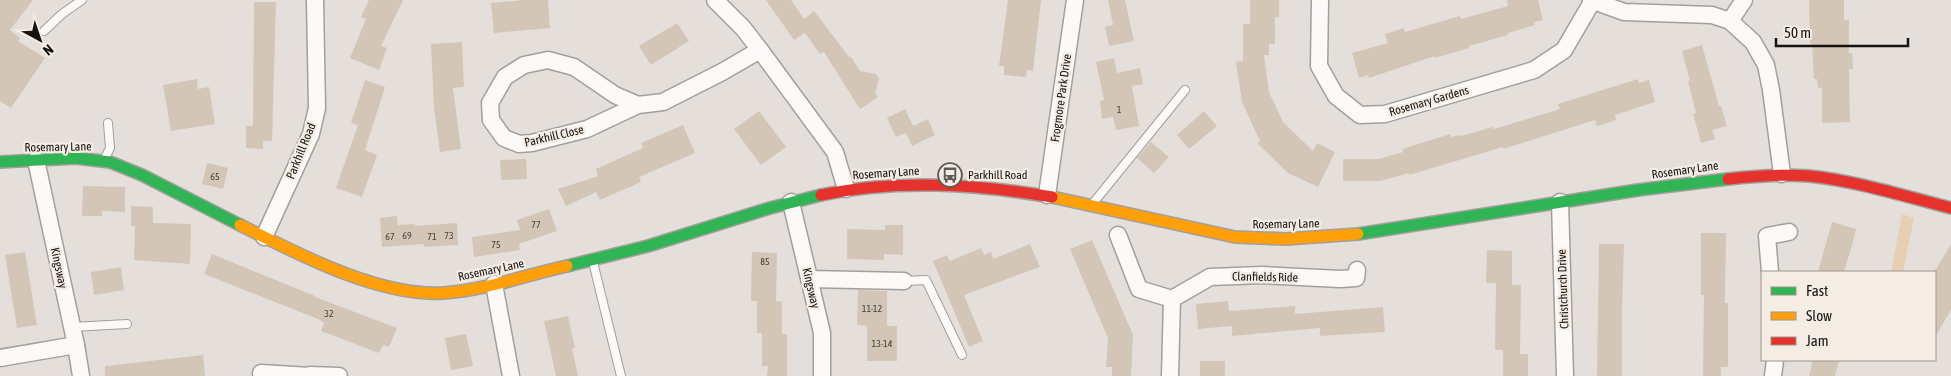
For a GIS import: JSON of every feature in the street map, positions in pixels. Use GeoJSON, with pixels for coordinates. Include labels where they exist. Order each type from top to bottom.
{"type":"FeatureCollection","features":[{"type":"Feature","properties":{"kind":"street","name":"Parkhill Road"},"geometry":{"type":"LineString","coordinates":[[264,237],[311,134],[317,108],[315,0]]}},
{"type":"Feature","properties":{"kind":"street"},"geometry":{"type":"LineString","coordinates":[[715,0],[743,28],[835,152],[846,189]]}},
{"type":"Feature","properties":{"kind":"street","name":"Frogmore Park Drive"},"geometry":{"type":"LineString","coordinates":[[1048,196],[1075,0]]}},
{"type":"Feature","properties":{"kind":"street","name":"Rosemary Gardens"},"geometry":{"type":"LineString","coordinates":[[1320,0],[1319,66],[1336,96],[1360,114],[1385,114],[1534,70],[1564,50],[1591,1],[1624,12],[1712,15],[1730,21],[1753,42],[1766,65],[1782,174]]}},
{"type":"Feature","properties":{"kind":"street"},"geometry":{"type":"LineString","coordinates":[[1730,21],[1744,0]]}},
{"type":"Feature","properties":{"kind":"street","name":"Parkhill Close"},"geometry":{"type":"LineString","coordinates":[[638,105],[615,95],[574,67],[548,60],[524,64],[505,77],[490,103],[491,120],[504,138],[519,144],[532,143],[587,129],[638,105],[663,102],[760,50]]}},
{"type":"Feature","properties":{"kind":"street","name":"Rosemary Lane"},"geometry":{"type":"LineString","coordinates":[[0,162],[78,158],[104,160],[167,188],[264,237],[332,268],[392,288],[431,293],[451,292],[494,284],[593,260],[679,238],[790,202],[846,189],[887,185],[927,184],[1048,196],[1241,238],[1273,240],[1355,234],[1722,178],[1782,174],[1860,184],[1951,208]]}},
{"type":"Feature","properties":{"kind":"street","name":"Kingsway"},"geometry":{"type":"LineString","coordinates":[[36,160],[81,376]]}},
{"type":"Feature","properties":{"kind":"street","name":"Kingsway"},"geometry":{"type":"LineString","coordinates":[[790,202],[822,333],[822,376]]}},
{"type":"Feature","properties":{"kind":"street","name":"Christchurch Drive"},"geometry":{"type":"LineString","coordinates":[[1560,202],[1565,376]]}},
{"type":"Feature","properties":{"kind":"street"},"geometry":{"type":"LineString","coordinates":[[1770,271],[1767,236],[1789,232]]}},
{"type":"Feature","properties":{"kind":"street"},"geometry":{"type":"LineString","coordinates":[[1118,235],[1139,289],[1172,299],[1170,376]]}},
{"type":"Feature","properties":{"kind":"street","name":"Clanfields Ride"},"geometry":{"type":"LineString","coordinates":[[1172,299],[1210,277],[1262,275],[1340,279],[1356,278],[1357,270]]}},
{"type":"Feature","properties":{"kind":"street"},"geometry":{"type":"LineString","coordinates":[[809,279],[904,281]]}},
{"type":"Feature","properties":{"kind":"street"},"geometry":{"type":"LineString","coordinates":[[494,284],[511,376]]}},
{"type":"Feature","properties":{"kind":"street"},"geometry":{"type":"LineString","coordinates":[[0,358],[76,345]]}},
{"type":"Feature","properties":{"kind":"street"},"geometry":{"type":"LineString","coordinates":[[1773,376],[1775,361]]}},
{"type":"Feature","properties":{"kind":"street"},"geometry":{"type":"LineString","coordinates":[[261,373],[339,376]]}},
{"type":"Feature","properties":{"kind":"lane"},"geometry":{"type":"LineString","coordinates":[[44,31],[62,14],[82,0]]}},
{"type":"Feature","properties":{"kind":"lane"},"geometry":{"type":"LineString","coordinates":[[1091,206],[1185,90]]}},
{"type":"Feature","properties":{"kind":"lane"},"geometry":{"type":"LineString","coordinates":[[104,160],[110,148],[108,123]]}},
{"type":"Feature","properties":{"kind":"lane"},"geometry":{"type":"LineString","coordinates":[[593,260],[621,376]]}},
{"type":"Feature","properties":{"kind":"lane"},"geometry":{"type":"LineString","coordinates":[[904,281],[926,280],[962,356]]}},
{"type":"Feature","properties":{"kind":"lane"},"geometry":{"type":"LineString","coordinates":[[72,327],[127,324]]}},
{"type":"Feature","properties":{"kind":"shaded area"},"geometry":{"type":"Polygon","coordinates":[[[1902,214],[1914,218],[1903,271],[1891,271],[1902,214]]]}},
{"type":"Feature","properties":{"kind":"building"},"geometry":{"type":"Polygon","coordinates":[[[0,0],[33,0],[10,30],[20,38],[18,41],[45,58],[11,108],[0,101],[0,0]]]}},
{"type":"Feature","properties":{"kind":"building"},"geometry":{"type":"Polygon","coordinates":[[[369,0],[403,0],[381,46],[387,48],[379,70],[350,58],[366,19],[361,17],[369,0]]]}},
{"type":"Feature","properties":{"kind":"building"},"geometry":{"type":"Polygon","coordinates":[[[548,0],[550,28],[494,33],[491,3],[548,0]]]}},
{"type":"Feature","properties":{"kind":"building"},"geometry":{"type":"Polygon","coordinates":[[[766,0],[791,0],[804,19],[814,11],[860,71],[876,74],[879,79],[875,93],[878,97],[860,109],[824,52],[820,54],[805,33],[794,40],[766,0]]]}},
{"type":"Feature","properties":{"kind":"building"},"geometry":{"type":"Polygon","coordinates":[[[1008,0],[1041,0],[1033,71],[1027,70],[1026,77],[1004,75],[1004,66],[999,66],[1008,0]]]}},
{"type":"Feature","properties":{"kind":"building"},"geometry":{"type":"Polygon","coordinates":[[[1108,0],[1125,0],[1134,41],[1109,46],[1105,27],[1113,25],[1108,0]]]}},
{"type":"Feature","properties":{"kind":"building"},"geometry":{"type":"Polygon","coordinates":[[[1250,0],[1279,0],[1279,17],[1275,17],[1275,44],[1269,44],[1269,55],[1264,55],[1269,92],[1283,122],[1313,151],[1317,143],[1335,152],[1318,187],[1288,173],[1257,143],[1260,141],[1242,102],[1236,62],[1243,61],[1243,24],[1250,24],[1250,0]]]}},
{"type":"Feature","properties":{"kind":"building"},"geometry":{"type":"Polygon","coordinates":[[[1507,0],[1538,0],[1543,20],[1534,22],[1535,25],[1508,33],[1508,35],[1469,46],[1469,48],[1435,58],[1435,56],[1369,78],[1368,75],[1359,78],[1352,53],[1388,43],[1385,34],[1404,28],[1405,32],[1460,16],[1461,19],[1508,6],[1507,0]]]}},
{"type":"Feature","properties":{"kind":"building"},"geometry":{"type":"Polygon","coordinates":[[[1809,0],[1844,0],[1844,20],[1849,20],[1849,53],[1852,53],[1853,69],[1849,69],[1850,122],[1822,123],[1822,88],[1818,88],[1817,79],[1814,79],[1812,44],[1810,44],[1809,0]]]}},
{"type":"Feature","properties":{"kind":"building"},"geometry":{"type":"Polygon","coordinates":[[[254,2],[276,2],[272,141],[263,141],[263,149],[246,148],[246,126],[253,126],[254,2]]]}},
{"type":"Feature","properties":{"kind":"building"},"geometry":{"type":"Polygon","coordinates":[[[677,23],[689,41],[651,65],[639,46],[677,23]]]}},
{"type":"Feature","properties":{"kind":"building"},"geometry":{"type":"Polygon","coordinates":[[[462,42],[464,87],[453,88],[461,149],[440,152],[434,108],[431,44],[462,42]]]}},
{"type":"Feature","properties":{"kind":"building"},"geometry":{"type":"Polygon","coordinates":[[[1702,45],[1719,106],[1721,106],[1727,126],[1712,130],[1715,139],[1701,143],[1693,114],[1696,113],[1682,51],[1702,45]]]}},
{"type":"Feature","properties":{"kind":"building"},"geometry":{"type":"Polygon","coordinates":[[[1114,58],[1117,73],[1140,68],[1143,84],[1132,86],[1139,126],[1116,130],[1113,117],[1102,119],[1100,101],[1104,100],[1096,62],[1114,58]]]}},
{"type":"Feature","properties":{"kind":"building"},"geometry":{"type":"Polygon","coordinates":[[[197,79],[198,89],[209,87],[215,124],[171,131],[163,85],[197,79]]]}},
{"type":"Feature","properties":{"kind":"building"},"geometry":{"type":"Polygon","coordinates":[[[1638,79],[1639,83],[1649,80],[1655,102],[1615,115],[1616,120],[1597,126],[1595,120],[1503,149],[1503,147],[1409,175],[1409,173],[1380,181],[1343,181],[1343,159],[1379,159],[1403,152],[1402,149],[1450,134],[1451,137],[1461,136],[1493,127],[1494,129],[1560,109],[1558,104],[1638,79]]]}},
{"type":"Feature","properties":{"kind":"building"},"geometry":{"type":"Polygon","coordinates":[[[365,80],[385,87],[365,150],[377,155],[362,197],[336,188],[358,125],[351,123],[365,80]]]}},
{"type":"Feature","properties":{"kind":"building"},"geometry":{"type":"Polygon","coordinates":[[[905,109],[913,126],[928,119],[935,135],[912,146],[906,133],[896,137],[887,118],[905,109]]]}},
{"type":"Feature","properties":{"kind":"building"},"geometry":{"type":"Polygon","coordinates":[[[759,111],[786,147],[761,165],[734,129],[759,111]]]}},
{"type":"Feature","properties":{"kind":"building"},"geometry":{"type":"Polygon","coordinates":[[[1204,111],[1217,126],[1189,149],[1177,135],[1204,111]]]}},
{"type":"Feature","properties":{"kind":"building"},"geometry":{"type":"Polygon","coordinates":[[[683,125],[695,153],[639,177],[641,182],[600,200],[596,192],[566,206],[558,189],[598,176],[596,169],[643,148],[641,143],[683,125]]]}},
{"type":"Feature","properties":{"kind":"building"},"geometry":{"type":"Polygon","coordinates":[[[1151,142],[1169,157],[1154,173],[1137,158],[1151,142]]]}},
{"type":"Feature","properties":{"kind":"building"},"geometry":{"type":"Polygon","coordinates":[[[526,159],[527,179],[501,180],[500,160],[526,159]]]}},
{"type":"Feature","properties":{"kind":"building"},"geometry":{"type":"Polygon","coordinates":[[[207,163],[228,168],[223,189],[202,184],[207,163]]]}},
{"type":"Feature","properties":{"kind":"building"},"geometry":{"type":"Polygon","coordinates":[[[83,186],[125,187],[125,212],[102,211],[102,216],[82,216],[83,186]]]}},
{"type":"Feature","properties":{"kind":"building"},"geometry":{"type":"Polygon","coordinates":[[[131,206],[153,207],[153,223],[191,224],[190,264],[134,260],[135,226],[131,226],[131,206]]]}},
{"type":"Feature","properties":{"kind":"building"},"geometry":{"type":"Polygon","coordinates":[[[549,209],[557,231],[519,244],[520,250],[474,257],[472,237],[520,230],[517,220],[549,209]]]}},
{"type":"Feature","properties":{"kind":"building"},"geometry":{"type":"Polygon","coordinates":[[[397,216],[398,225],[415,224],[415,226],[457,223],[458,245],[424,247],[424,244],[382,247],[380,218],[397,216]]]}},
{"type":"Feature","properties":{"kind":"building"},"geometry":{"type":"Polygon","coordinates":[[[1832,222],[1856,229],[1844,271],[1818,271],[1832,222]]]}},
{"type":"Feature","properties":{"kind":"building"},"geometry":{"type":"Polygon","coordinates":[[[885,225],[903,225],[903,255],[884,254],[884,260],[847,259],[847,229],[885,230],[885,225]]]}},
{"type":"Feature","properties":{"kind":"building"},"geometry":{"type":"Polygon","coordinates":[[[1701,233],[1726,233],[1725,303],[1728,303],[1728,367],[1721,367],[1721,376],[1703,376],[1704,295],[1701,295],[1701,233]]]}},
{"type":"Feature","properties":{"kind":"building"},"geometry":{"type":"Polygon","coordinates":[[[1092,240],[1133,335],[1131,376],[1112,376],[1112,367],[1106,367],[1108,338],[1070,249],[1092,240]]]}},
{"type":"Feature","properties":{"kind":"building"},"geometry":{"type":"Polygon","coordinates":[[[1030,244],[1040,267],[964,295],[983,341],[969,347],[933,261],[947,255],[950,261],[981,248],[984,255],[991,252],[993,259],[1030,244]]]}},
{"type":"Feature","properties":{"kind":"building"},"geometry":{"type":"Polygon","coordinates":[[[1599,244],[1624,244],[1622,376],[1597,376],[1599,244]]]}},
{"type":"Feature","properties":{"kind":"building"},"geometry":{"type":"Polygon","coordinates":[[[1951,244],[1951,310],[1936,335],[1936,271],[1951,244]]]}},
{"type":"Feature","properties":{"kind":"building"},"geometry":{"type":"Polygon","coordinates":[[[1487,250],[1512,251],[1512,285],[1521,285],[1520,354],[1528,354],[1528,376],[1503,376],[1503,350],[1495,350],[1496,283],[1486,283],[1487,250]]]}},
{"type":"Feature","properties":{"kind":"building"},"geometry":{"type":"Polygon","coordinates":[[[25,252],[37,325],[17,328],[5,255],[25,252]]]}},
{"type":"Feature","properties":{"kind":"building"},"geometry":{"type":"Polygon","coordinates":[[[752,252],[777,253],[776,301],[782,302],[782,334],[787,334],[787,376],[767,376],[768,366],[762,366],[762,333],[757,333],[757,301],[751,301],[752,252]]]}},
{"type":"Feature","properties":{"kind":"building"},"geometry":{"type":"Polygon","coordinates":[[[212,254],[315,297],[397,328],[389,347],[383,345],[379,353],[321,331],[324,323],[318,319],[204,274],[212,254]]]}},
{"type":"Feature","properties":{"kind":"building"},"geometry":{"type":"Polygon","coordinates":[[[121,267],[124,290],[94,295],[91,272],[121,267]]]}},
{"type":"Feature","properties":{"kind":"building"},"geometry":{"type":"Polygon","coordinates":[[[858,290],[887,291],[887,326],[897,326],[897,361],[867,361],[867,326],[857,325],[858,290]]]}},
{"type":"Feature","properties":{"kind":"building"},"geometry":{"type":"Polygon","coordinates":[[[1228,301],[1229,311],[1295,306],[1295,314],[1383,307],[1385,332],[1320,336],[1320,328],[1232,336],[1232,326],[1198,329],[1196,304],[1228,301]]]}},
{"type":"Feature","properties":{"kind":"building"},"geometry":{"type":"Polygon","coordinates":[[[568,316],[575,348],[572,348],[578,376],[556,376],[544,321],[568,316]]]}},
{"type":"Feature","properties":{"kind":"building"},"geometry":{"type":"Polygon","coordinates":[[[466,334],[473,366],[451,370],[445,338],[466,334]]]}},
{"type":"Feature","properties":{"kind":"building"},"geometry":{"type":"Polygon","coordinates":[[[203,355],[205,376],[105,376],[105,366],[203,355]]]}},
{"type":"Feature","properties":{"kind":"building"},"geometry":{"type":"Polygon","coordinates":[[[1200,361],[1225,361],[1225,376],[1200,376],[1200,361]]]}},
{"type":"Feature","properties":{"kind":"building"},"geometry":{"type":"Polygon","coordinates":[[[1813,361],[1839,361],[1835,376],[1809,376],[1813,361]]]}},
{"type":"Feature","properties":{"kind":"traffic: fast"},"geometry":{"type":"LineString","coordinates":[[0,162],[76,158],[110,162],[142,175],[240,225]]}},
{"type":"Feature","properties":{"kind":"traffic: fast"},"geometry":{"type":"LineString","coordinates":[[1358,234],[1638,190],[1728,179]]}},
{"type":"Feature","properties":{"kind":"traffic: fast"},"geometry":{"type":"LineString","coordinates":[[567,266],[648,246],[770,208],[821,195]]}},
{"type":"Feature","properties":{"kind":"traffic: slow"},"geometry":{"type":"LineString","coordinates":[[1052,197],[1235,237],[1286,239],[1358,234]]}},
{"type":"Feature","properties":{"kind":"traffic: slow"},"geometry":{"type":"LineString","coordinates":[[240,225],[339,271],[366,281],[419,292],[444,293],[475,289],[567,266]]}},
{"type":"Feature","properties":{"kind":"traffic: jam"},"geometry":{"type":"LineString","coordinates":[[1728,179],[1789,175],[1827,178],[1880,189],[1951,208]]}},
{"type":"Feature","properties":{"kind":"traffic: jam"},"geometry":{"type":"LineString","coordinates":[[821,195],[878,187],[936,185],[965,186],[1052,197]]}},
{"type":"Feature","properties":{"kind":"place","name":"Parkhill Road"},"geometry":{"type":"Point","coordinates":[950,175]}}]}
